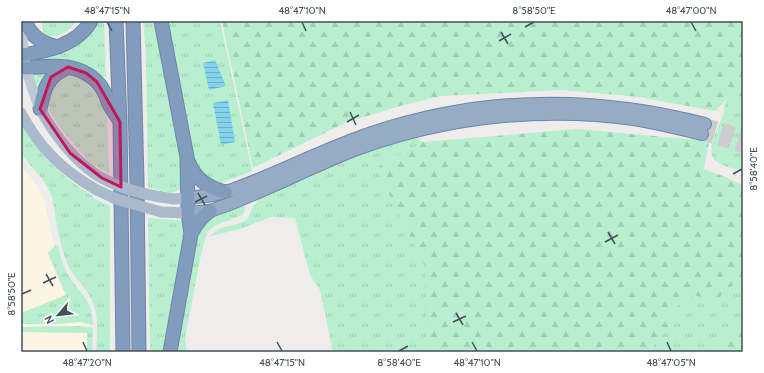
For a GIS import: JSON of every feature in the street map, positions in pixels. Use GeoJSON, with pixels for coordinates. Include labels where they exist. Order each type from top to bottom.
{"type":"FeatureCollection","features":[{"type":"Feature","properties":{"kind":"highway"},"geometry":{"type":"LineString","coordinates":[[24,21],[30,32],[35,37],[48,44],[58,46]]}},
{"type":"Feature","properties":{"kind":"highway"},"geometry":{"type":"LineString","coordinates":[[22,55],[58,46],[74,40],[81,34],[91,21]]}},
{"type":"Feature","properties":{"kind":"highway"},"geometry":{"type":"LineString","coordinates":[[116,21],[120,122],[122,352]]}},
{"type":"Feature","properties":{"kind":"highway"},"geometry":{"type":"LineString","coordinates":[[133,21],[139,352]]}},
{"type":"Feature","properties":{"kind":"highway"},"geometry":{"type":"LineString","coordinates":[[161,21],[187,158],[191,169],[199,180],[211,187],[225,192]]}},
{"type":"Feature","properties":{"kind":"highway"},"geometry":{"type":"LineString","coordinates":[[23,69],[54,65],[68,67],[86,73],[102,88],[110,106],[120,122]]}},
{"type":"Feature","properties":{"kind":"highway"},"geometry":{"type":"LineString","coordinates":[[40,109],[46,84],[51,77],[68,67]]}},
{"type":"Feature","properties":{"kind":"highway"},"geometry":{"type":"LineString","coordinates":[[170,352],[191,234],[196,224],[203,216],[245,191],[387,139],[429,127],[470,119],[505,115],[589,115],[634,119],[703,129]]}},
{"type":"Feature","properties":{"kind":"highway"},"geometry":{"type":"LineString","coordinates":[[187,158],[188,213],[191,234]]}},
{"type":"Feature","properties":{"kind":"highway"},"geometry":{"type":"LineString","coordinates":[[188,198],[225,192],[245,191]]}},
{"type":"Feature","properties":{"kind":"highway"},"geometry":{"type":"LineString","coordinates":[[188,213],[210,211]]}},
{"type":"Feature","properties":{"kind":"main road"},"geometry":{"type":"LineString","coordinates":[[24,21],[22,55],[23,69],[40,109],[49,125],[79,161],[108,182],[127,189],[161,197],[188,198]]}},
{"type":"Feature","properties":{"kind":"main road"},"geometry":{"type":"LineString","coordinates":[[21,113],[35,138],[49,155],[75,176],[95,189],[116,199],[160,212],[188,213]]}},
{"type":"Feature","properties":{"kind":"highlighted area"},"geometry":{"type":"Polygon","coordinates":[[[68,67],[86,73],[97,82],[120,122],[121,187],[102,178],[70,153],[40,109],[51,77],[68,67]]]}},
{"type":"Feature","properties":{"kind":"shaded area"},"geometry":{"type":"Polygon","coordinates":[[[21,165],[43,196],[54,246],[47,253],[65,294],[89,325],[87,352],[21,352],[21,165]]]}},
{"type":"Feature","properties":{"kind":"green space"},"geometry":{"type":"Polygon","coordinates":[[[41,21],[77,21],[70,29],[61,34],[56,36],[47,36],[42,34],[43,30],[41,21]]]}},
{"type":"Feature","properties":{"kind":"green space"},"geometry":{"type":"Polygon","coordinates":[[[97,21],[104,21],[106,77],[98,78],[34,63],[33,59],[97,21]]]}},
{"type":"Feature","properties":{"kind":"green space"},"geometry":{"type":"Polygon","coordinates":[[[143,21],[155,21],[181,156],[181,188],[173,193],[148,188],[146,53],[143,21]]]}},
{"type":"Feature","properties":{"kind":"green space"},"geometry":{"type":"Polygon","coordinates":[[[166,21],[220,21],[252,171],[219,184],[214,183],[194,165],[166,21]]]}},
{"type":"Feature","properties":{"kind":"green space"},"geometry":{"type":"Polygon","coordinates":[[[222,21],[743,21],[743,95],[726,100],[715,111],[639,97],[562,90],[441,96],[400,106],[347,122],[253,168],[222,21]]]}},
{"type":"Feature","properties":{"kind":"green space"},"geometry":{"type":"Polygon","coordinates":[[[56,69],[37,92],[30,71],[56,69]]]}},
{"type":"Feature","properties":{"kind":"green space"},"geometry":{"type":"Polygon","coordinates":[[[67,72],[95,84],[107,111],[109,174],[92,165],[60,127],[47,104],[47,91],[67,72]]]}},
{"type":"Feature","properties":{"kind":"green space"},"geometry":{"type":"Polygon","coordinates":[[[743,95],[743,172],[717,162],[713,158],[711,152],[713,139],[723,115],[726,100],[743,95]]]}},
{"type":"Feature","properties":{"kind":"green space"},"geometry":{"type":"Polygon","coordinates":[[[21,123],[35,145],[52,164],[71,181],[93,196],[93,198],[110,206],[110,352],[96,352],[97,323],[95,308],[87,291],[70,269],[65,257],[58,231],[52,196],[44,181],[21,154],[21,123]]]}},
{"type":"Feature","properties":{"kind":"green space"},"geometry":{"type":"Polygon","coordinates":[[[577,129],[709,141],[704,169],[728,178],[743,186],[743,277],[716,300],[692,295],[667,314],[671,323],[648,352],[426,352],[425,266],[376,168],[423,142],[577,129]]]}},
{"type":"Feature","properties":{"kind":"green space"},"geometry":{"type":"Polygon","coordinates":[[[415,136],[423,142],[376,168],[426,266],[426,352],[333,352],[320,290],[310,275],[295,218],[271,217],[240,229],[211,236],[223,227],[238,224],[247,219],[254,205],[263,196],[354,155],[415,136]]]}},
{"type":"Feature","properties":{"kind":"green space"},"geometry":{"type":"Polygon","coordinates":[[[244,206],[245,210],[243,215],[216,225],[207,232],[200,259],[185,338],[187,352],[176,352],[190,267],[199,228],[212,216],[244,206]]]}},
{"type":"Feature","properties":{"kind":"green space"},"geometry":{"type":"Polygon","coordinates":[[[148,218],[187,221],[165,352],[150,352],[148,218]]]}},
{"type":"Feature","properties":{"kind":"green space"},"geometry":{"type":"Polygon","coordinates":[[[58,245],[66,272],[88,303],[93,325],[80,322],[58,324],[21,324],[21,313],[66,295],[48,253],[58,245]]]}},
{"type":"Feature","properties":{"kind":"green space"},"geometry":{"type":"Polygon","coordinates":[[[742,277],[743,317],[715,352],[648,352],[671,323],[667,314],[692,295],[742,277]]]}},
{"type":"Feature","properties":{"kind":"green space"},"geometry":{"type":"Polygon","coordinates":[[[743,317],[743,352],[715,352],[743,317]]]}},
{"type":"Feature","properties":{"kind":"green space"},"geometry":{"type":"Polygon","coordinates":[[[81,326],[93,328],[92,352],[87,352],[87,333],[21,332],[21,327],[81,326]]]}},
{"type":"Feature","properties":{"kind":"water"},"geometry":{"type":"Polygon","coordinates":[[[215,60],[226,86],[209,90],[203,63],[215,60]]]}},
{"type":"Feature","properties":{"kind":"water"},"geometry":{"type":"Polygon","coordinates":[[[228,100],[235,142],[221,145],[213,103],[228,100]]]}},
{"type":"Feature","properties":{"kind":"tunnel"},"geometry":{"type":"LineString","coordinates":[[705,124],[743,135]]}},
{"type":"Feature","properties":{"kind":"tunnel"},"geometry":{"type":"LineString","coordinates":[[702,134],[743,147]]}}]}
